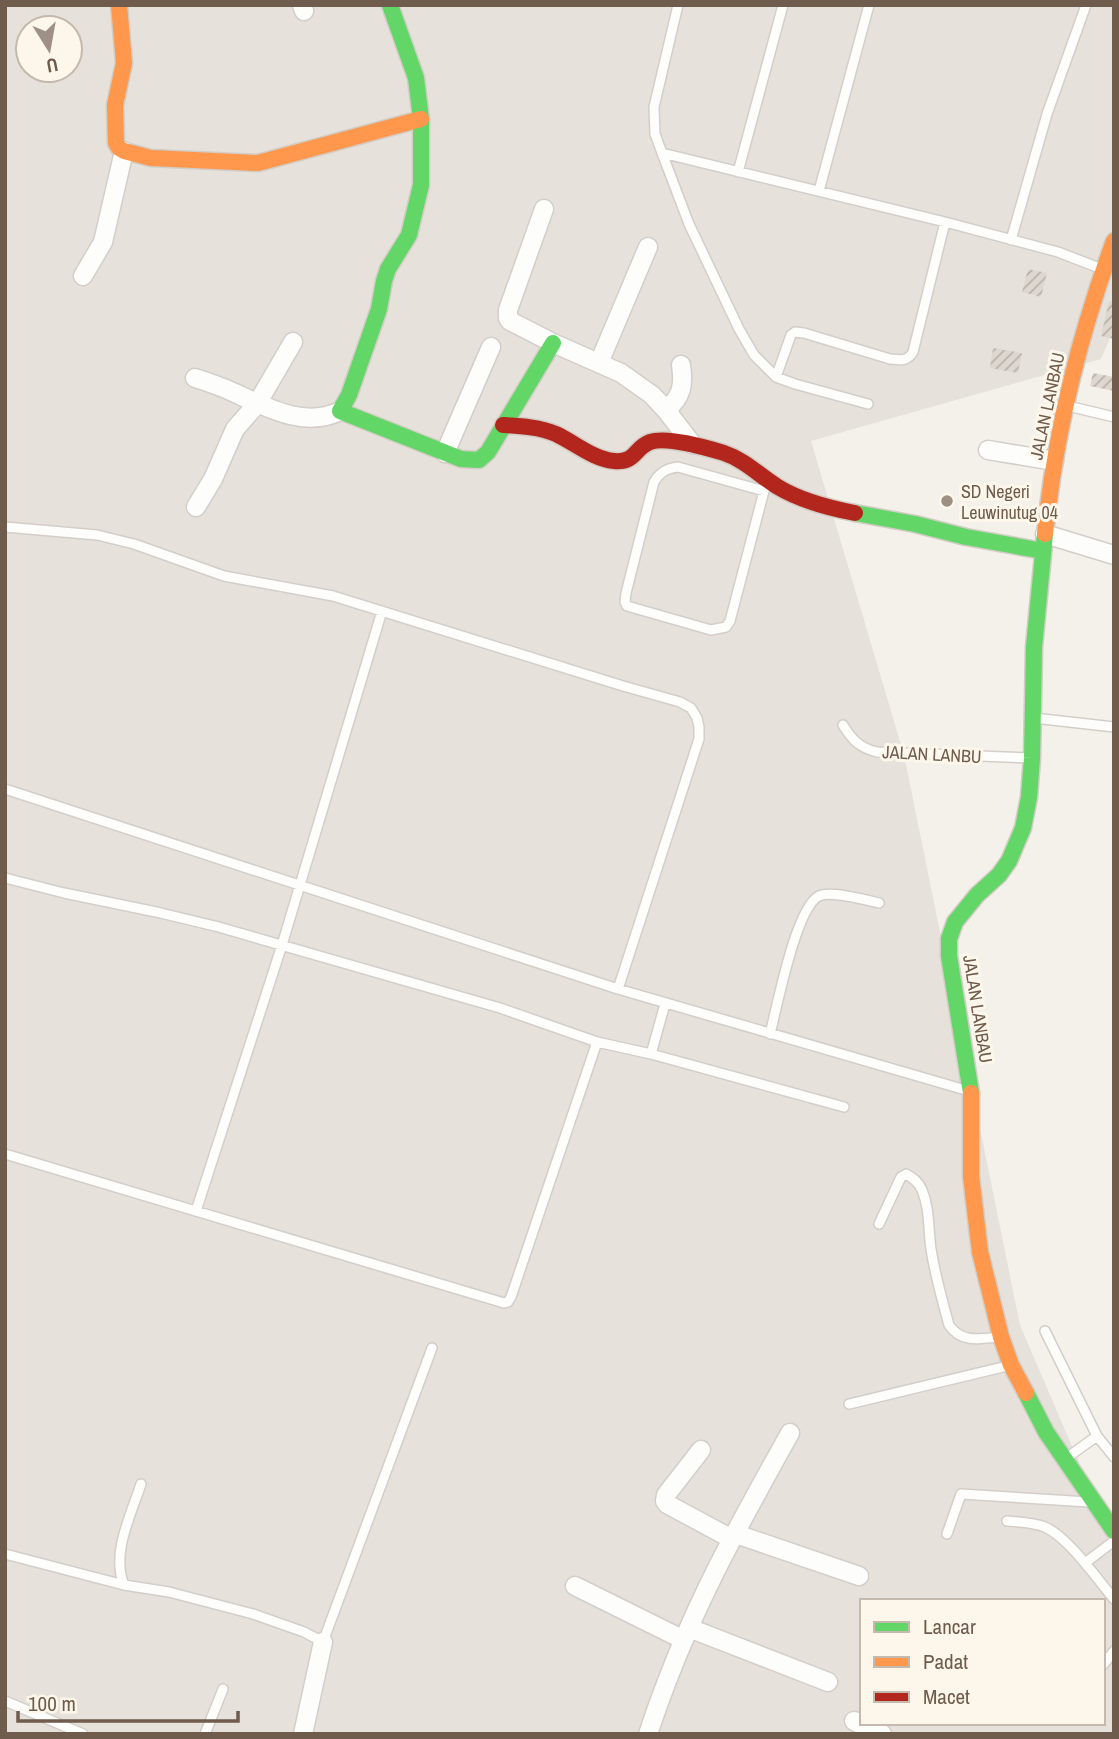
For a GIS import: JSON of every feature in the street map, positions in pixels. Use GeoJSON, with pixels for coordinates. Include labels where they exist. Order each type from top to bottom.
{"type":"FeatureCollection","features":[{"type":"Feature","properties":{"kind":"street"},"geometry":{"type":"LineString","coordinates":[[119,5],[124,63],[115,105],[116,143],[124,152],[151,158],[258,163],[421,119]]}},
{"type":"Feature","properties":{"kind":"street"},"geometry":{"type":"LineString","coordinates":[[195,378],[257,404],[298,417],[335,414],[340,411],[349,395],[379,309],[388,269],[409,235],[422,185],[421,119],[416,78],[390,5]]}},
{"type":"Feature","properties":{"kind":"street"},"geometry":{"type":"LineString","coordinates":[[83,276],[103,242],[124,152]]}},
{"type":"Feature","properties":{"kind":"street"},"geometry":{"type":"LineString","coordinates":[[544,209],[507,314],[510,321],[621,373],[652,395],[692,444]]}},
{"type":"Feature","properties":{"kind":"street","name":"JALAN LANBAU"},"geometry":{"type":"LineString","coordinates":[[1114,241],[1083,333],[1054,461],[1034,647],[1032,758],[1023,828],[1009,861],[960,915],[949,939],[949,956],[971,1092],[971,1176],[980,1252],[1001,1336],[1011,1365],[1046,1432],[1114,1531]]}},
{"type":"Feature","properties":{"kind":"street"},"geometry":{"type":"LineString","coordinates":[[599,363],[648,247]]}},
{"type":"Feature","properties":{"kind":"street"},"geometry":{"type":"LineString","coordinates":[[196,507],[213,479],[235,429],[257,404],[293,342]]}},
{"type":"Feature","properties":{"kind":"street"},"geometry":{"type":"LineString","coordinates":[[340,411],[445,453],[477,461],[482,459],[553,343]]}},
{"type":"Feature","properties":{"kind":"street"},"geometry":{"type":"LineString","coordinates":[[445,453],[491,348]]}},
{"type":"Feature","properties":{"kind":"street"},"geometry":{"type":"LineString","coordinates":[[666,410],[682,391],[684,382],[681,365]]}},
{"type":"Feature","properties":{"kind":"street"},"geometry":{"type":"LineString","coordinates":[[503,425],[553,433],[600,458],[614,461],[632,458],[650,442],[661,440],[692,444],[733,457],[754,468],[766,485],[843,511],[1114,555]]}},
{"type":"Feature","properties":{"kind":"street"},"geometry":{"type":"LineString","coordinates":[[988,450],[1054,461]]}},
{"type":"Feature","properties":{"kind":"street"},"geometry":{"type":"LineString","coordinates":[[648,1734],[687,1634],[734,1536],[790,1433]]}},
{"type":"Feature","properties":{"kind":"street"},"geometry":{"type":"LineString","coordinates":[[701,1450],[666,1495],[667,1504],[734,1536],[859,1576]]}},
{"type":"Feature","properties":{"kind":"street"},"geometry":{"type":"LineString","coordinates":[[575,1586],[687,1634],[828,1682]]}},
{"type":"Feature","properties":{"kind":"street"},"geometry":{"type":"LineString","coordinates":[[303,1734],[323,1642]]}},
{"type":"Feature","properties":{"kind":"street"},"geometry":{"type":"LineString","coordinates":[[854,1721],[860,1724]]}},
{"type":"Feature","properties":{"kind":"street"},"geometry":{"type":"LineString","coordinates":[[863,1725],[882,1734]]}},
{"type":"Feature","properties":{"kind":"lane"},"geometry":{"type":"LineString","coordinates":[[678,5],[654,107],[655,134],[690,224],[739,329],[754,355],[776,377],[868,404]]}},
{"type":"Feature","properties":{"kind":"lane"},"geometry":{"type":"LineString","coordinates":[[738,172],[783,5]]}},
{"type":"Feature","properties":{"kind":"lane"},"geometry":{"type":"LineString","coordinates":[[819,191],[869,5]]}},
{"type":"Feature","properties":{"kind":"lane"},"geometry":{"type":"LineString","coordinates":[[1011,240],[1047,114],[1086,5]]}},
{"type":"Feature","properties":{"kind":"lane"},"geometry":{"type":"LineString","coordinates":[[662,153],[945,222],[1072,257],[1087,262],[1104,277]]}},
{"type":"Feature","properties":{"kind":"lane"},"geometry":{"type":"LineString","coordinates":[[776,377],[791,335],[795,332],[804,332],[890,359],[904,361],[910,358],[945,222]]}},
{"type":"Feature","properties":{"kind":"lane"},"geometry":{"type":"LineString","coordinates":[[1065,405],[1114,417]]}},
{"type":"Feature","properties":{"kind":"lane"},"geometry":{"type":"LineString","coordinates":[[678,467],[766,485],[730,621],[726,627],[711,630],[627,606],[626,593],[658,475],[678,467]]}},
{"type":"Feature","properties":{"kind":"lane"},"geometry":{"type":"LineString","coordinates":[[5,527],[114,539],[223,576],[333,596],[680,702],[691,708],[697,718],[699,739],[618,989]]}},
{"type":"Feature","properties":{"kind":"lane"},"geometry":{"type":"LineString","coordinates":[[196,1211],[282,945],[382,611]]}},
{"type":"Feature","properties":{"kind":"lane"},"geometry":{"type":"LineString","coordinates":[[1033,718],[1114,727]]}},
{"type":"Feature","properties":{"kind":"lane","name":"JALAN LANBU"},"geometry":{"type":"LineString","coordinates":[[842,726],[855,743],[877,752],[1032,758]]}},
{"type":"Feature","properties":{"kind":"lane"},"geometry":{"type":"LineString","coordinates":[[5,789],[665,1004],[971,1092]]}},
{"type":"Feature","properties":{"kind":"lane"},"geometry":{"type":"LineString","coordinates":[[5,878],[161,913],[282,945],[500,1008],[597,1042],[651,1054],[844,1107]]}},
{"type":"Feature","properties":{"kind":"lane"},"geometry":{"type":"LineString","coordinates":[[770,1034],[793,944],[811,902],[828,893],[879,903]]}},
{"type":"Feature","properties":{"kind":"lane"},"geometry":{"type":"LineString","coordinates":[[651,1054],[665,1004]]}},
{"type":"Feature","properties":{"kind":"lane"},"geometry":{"type":"LineString","coordinates":[[5,1154],[502,1303],[508,1302],[512,1297],[597,1042]]}},
{"type":"Feature","properties":{"kind":"lane"},"geometry":{"type":"LineString","coordinates":[[879,1224],[901,1177],[906,1174],[914,1178],[920,1186],[928,1210],[932,1258],[949,1325],[961,1337],[1001,1336]]}},
{"type":"Feature","properties":{"kind":"lane"},"geometry":{"type":"LineString","coordinates":[[1045,1331],[1097,1436],[1114,1457]]}},
{"type":"Feature","properties":{"kind":"lane"},"geometry":{"type":"LineString","coordinates":[[5,1554],[124,1585],[169,1592],[253,1614],[304,1632],[323,1642],[432,1348]]}},
{"type":"Feature","properties":{"kind":"lane"},"geometry":{"type":"LineString","coordinates":[[849,1404],[1011,1365]]}},
{"type":"Feature","properties":{"kind":"lane"},"geometry":{"type":"LineString","coordinates":[[1065,1459],[1097,1436]]}},
{"type":"Feature","properties":{"kind":"lane"},"geometry":{"type":"LineString","coordinates":[[124,1585],[119,1573],[120,1554],[141,1484]]}},
{"type":"Feature","properties":{"kind":"lane"},"geometry":{"type":"LineString","coordinates":[[947,1534],[961,1494],[1095,1502]]}},
{"type":"Feature","properties":{"kind":"lane"},"geometry":{"type":"LineString","coordinates":[[1007,1521],[1035,1524],[1056,1532],[1114,1599]]}},
{"type":"Feature","properties":{"kind":"lane"},"geometry":{"type":"LineString","coordinates":[[1085,1563],[1114,1541]]}},
{"type":"Feature","properties":{"kind":"lane"},"geometry":{"type":"LineString","coordinates":[[205,1734],[223,1689]]}},
{"type":"Feature","properties":{"kind":"lane"},"geometry":{"type":"LineString","coordinates":[[5,1701],[83,1734]]}},
{"type":"Feature","properties":{"kind":"shaded area"},"geometry":{"type":"Polygon","coordinates":[[[5,5],[1114,5],[1114,329],[1101,359],[811,441],[904,755],[1020,1325],[1114,1544],[1114,1734],[5,1734],[5,5]]]}},
{"type":"Feature","properties":{"kind":"building"},"geometry":{"type":"Polygon","coordinates":[[[1028,269],[1047,273],[1041,297],[1022,292],[1028,269]]]}},
{"type":"Feature","properties":{"kind":"building"},"geometry":{"type":"Polygon","coordinates":[[[1109,301],[1114,301],[1114,339],[1101,336],[1109,301]]]}},
{"type":"Feature","properties":{"kind":"building"},"geometry":{"type":"Polygon","coordinates":[[[993,348],[1022,353],[1018,373],[990,368],[993,348]]]}},
{"type":"Feature","properties":{"kind":"building"},"geometry":{"type":"Polygon","coordinates":[[[1093,373],[1114,377],[1114,391],[1090,386],[1093,373]]]}},
{"type":"Feature","properties":{"kind":"traffic: fast"},"geometry":{"type":"LineString","coordinates":[[390,5],[416,78],[421,119],[421,185],[409,235],[388,269],[379,309],[349,395],[340,411],[461,459],[479,460],[488,452],[553,343]]}},
{"type":"Feature","properties":{"kind":"traffic: fast"},"geometry":{"type":"LineString","coordinates":[[855,513],[1043,551]]}},
{"type":"Feature","properties":{"kind":"traffic: fast"},"geometry":{"type":"LineString","coordinates":[[971,1093],[949,956],[949,939],[955,922],[1009,861],[1023,828],[1032,758],[1034,647],[1045,534]]}},
{"type":"Feature","properties":{"kind":"traffic: fast"},"geometry":{"type":"LineString","coordinates":[[1026,1393],[1046,1432],[1114,1531]]}},
{"type":"Feature","properties":{"kind":"traffic: slow"},"geometry":{"type":"LineString","coordinates":[[119,5],[124,63],[115,105],[116,143],[124,151],[151,158],[258,163],[421,119]]}},
{"type":"Feature","properties":{"kind":"traffic: slow"},"geometry":{"type":"LineString","coordinates":[[1045,534],[1055,459],[1070,385],[1114,241]]}},
{"type":"Feature","properties":{"kind":"traffic: slow"},"geometry":{"type":"LineString","coordinates":[[971,1093],[971,1176],[980,1252],[1001,1337],[1011,1365],[1026,1393]]}},
{"type":"Feature","properties":{"kind":"traffic: jam"},"geometry":{"type":"LineString","coordinates":[[503,425],[550,432],[591,454],[614,461],[627,460],[650,442],[676,442],[698,446],[732,456],[796,496],[855,513]]}},
{"type":"Feature","properties":{"kind":"place","name":"SD Negeri Leuwinutug 04"},"geometry":{"type":"Point","coordinates":[947,501]}}]}
